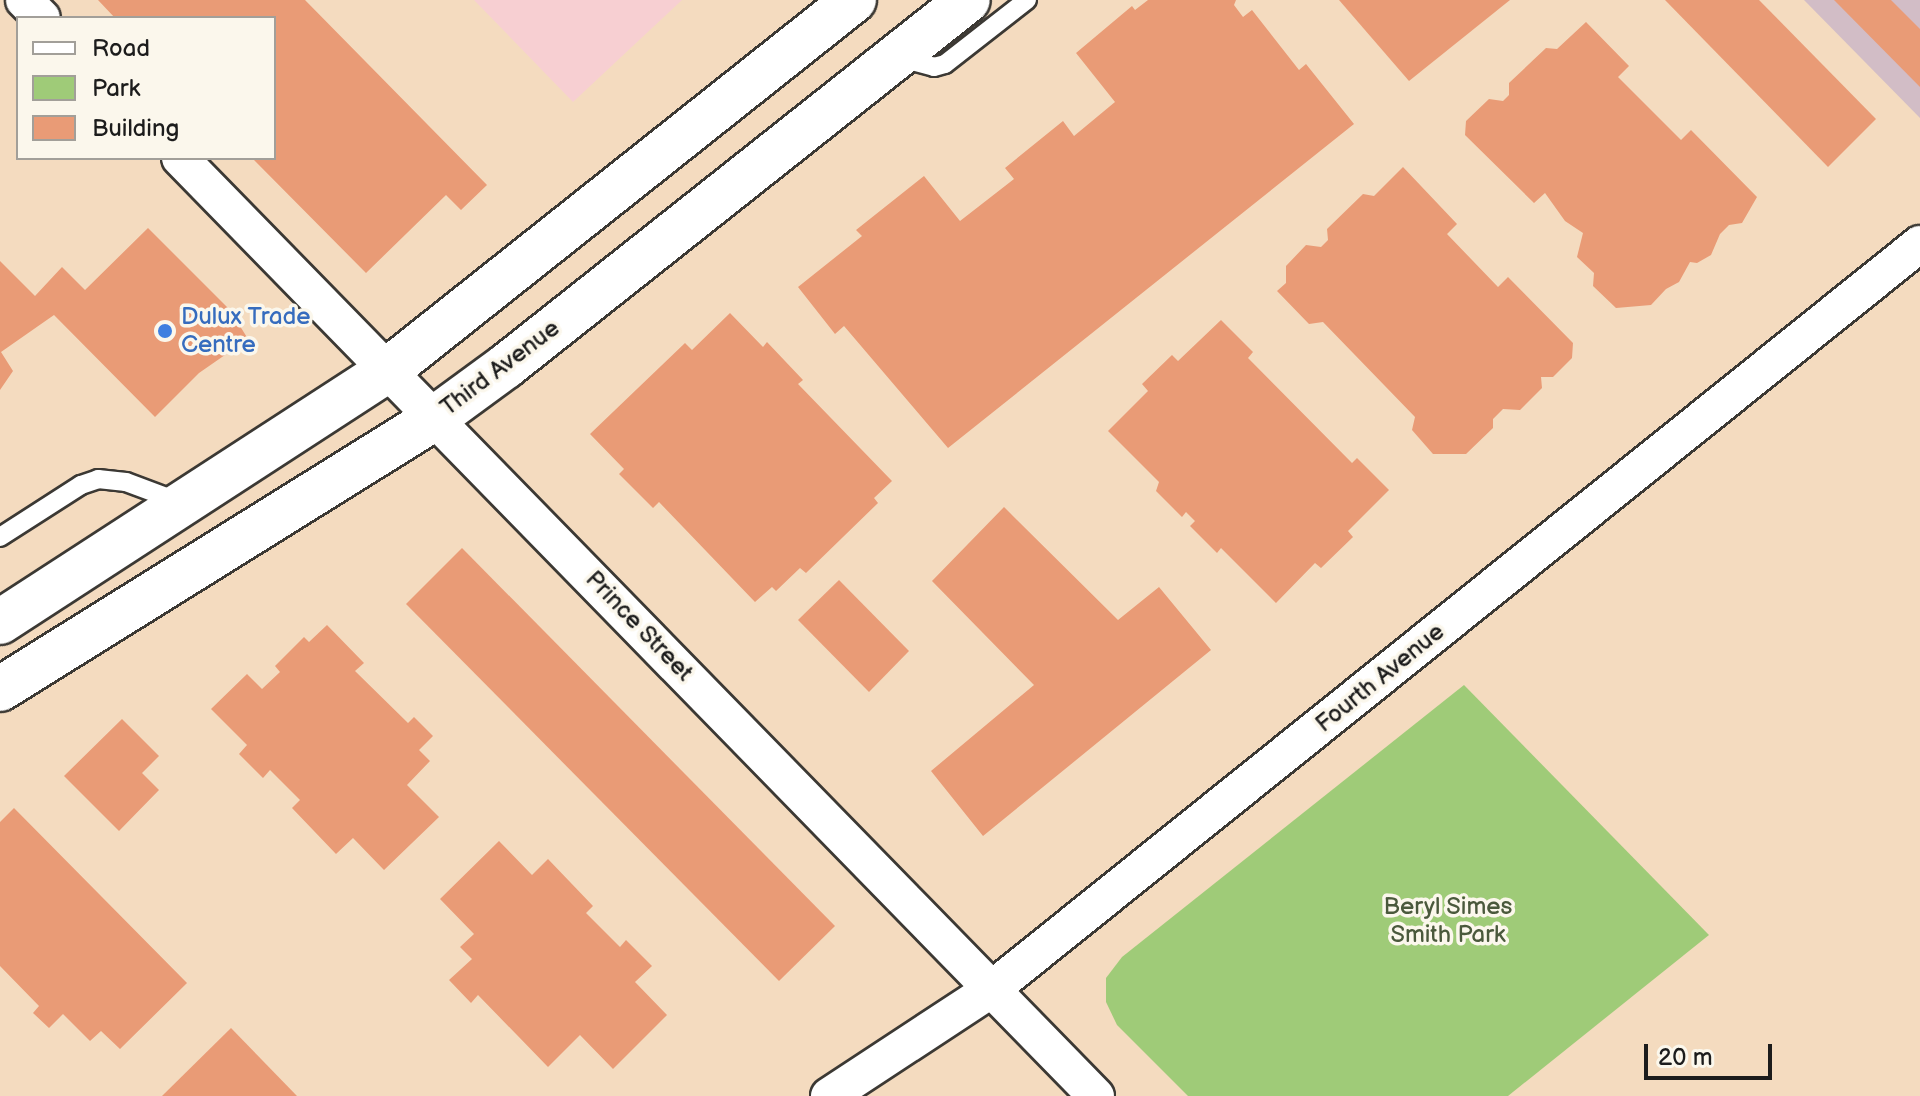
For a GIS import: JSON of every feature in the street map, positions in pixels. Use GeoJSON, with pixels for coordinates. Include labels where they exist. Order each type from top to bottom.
{"type":"FeatureCollection","features":[{"type":"Feature","properties":{"kind":"main road"},"geometry":{"type":"LineString","coordinates":[[0,622],[388,370],[854,0]]}},
{"type":"Feature","properties":{"kind":"main road","name":"Third Avenue"},"geometry":{"type":"LineString","coordinates":[[0,689],[435,418],[506,366],[968,0]]}},
{"type":"Feature","properties":{"kind":"street"},"geometry":{"type":"LineString","coordinates":[[24,0],[40,16]]}},
{"type":"Feature","properties":{"kind":"street","name":"Prince Street"},"geometry":{"type":"LineString","coordinates":[[182,160],[1096,1096]]}},
{"type":"Feature","properties":{"kind":"street","name":"Fourth Avenue"},"geometry":{"type":"LineString","coordinates":[[829,1096],[992,989],[1920,244]]}},
{"type":"Feature","properties":{"kind":"lane"},"geometry":{"type":"LineString","coordinates":[[896,57],[934,67],[945,64],[1027,0]]}},
{"type":"Feature","properties":{"kind":"lane"},"geometry":{"type":"LineString","coordinates":[[0,537],[81,485],[98,479],[126,482],[183,503]]}},
{"type":"Feature","properties":{"kind":"shaded area"},"geometry":{"type":"Polygon","coordinates":[[[474,0],[682,0],[573,102],[474,0]]]}},
{"type":"Feature","properties":{"kind":"shaded area"},"geometry":{"type":"Polygon","coordinates":[[[1804,0],[1920,0],[1920,118],[1804,0]]]}},
{"type":"Feature","properties":{"kind":"green space","name":"Beryl Simes Smith Park"},"geometry":{"type":"Polygon","coordinates":[[[1464,685],[1709,935],[1508,1096],[1188,1096],[1117,1025],[1106,1002],[1106,978],[1122,957],[1464,685]]]}},
{"type":"Feature","properties":{"kind":"building"},"geometry":{"type":"Polygon","coordinates":[[[98,0],[305,0],[487,185],[461,210],[446,195],[366,273],[254,160],[276,160],[276,16],[113,16],[98,0]]]}},
{"type":"Feature","properties":{"kind":"building"},"geometry":{"type":"Polygon","coordinates":[[[1148,0],[1236,0],[1234,5],[1243,17],[1252,10],[1299,70],[1306,64],[1354,124],[948,448],[844,326],[835,334],[798,287],[862,236],[856,230],[924,176],[960,221],[1014,179],[1005,168],[1063,121],[1074,136],[1115,102],[1076,53],[1132,6],[1135,10],[1148,0]]]}},
{"type":"Feature","properties":{"kind":"building"},"geometry":{"type":"Polygon","coordinates":[[[1339,0],[1510,0],[1409,81],[1339,0]]]}},
{"type":"Feature","properties":{"kind":"building"},"geometry":{"type":"Polygon","coordinates":[[[1665,0],[1759,0],[1876,119],[1828,167],[1665,0]]]}},
{"type":"Feature","properties":{"kind":"building"},"geometry":{"type":"Polygon","coordinates":[[[1834,0],[1891,0],[1920,29],[1920,87],[1834,0]]]}},
{"type":"Feature","properties":{"kind":"building"},"geometry":{"type":"Polygon","coordinates":[[[1586,22],[1629,66],[1618,77],[1681,140],[1691,130],[1757,197],[1742,223],[1729,225],[1720,234],[1711,255],[1697,263],[1690,262],[1679,282],[1666,289],[1651,305],[1616,308],[1593,286],[1594,273],[1577,257],[1583,233],[1565,221],[1545,193],[1534,203],[1465,135],[1466,121],[1489,99],[1503,101],[1509,95],[1509,83],[1546,48],[1557,49],[1586,22]]]}},
{"type":"Feature","properties":{"kind":"building"},"geometry":{"type":"Polygon","coordinates":[[[1403,167],[1457,224],[1447,234],[1498,287],[1508,277],[1573,343],[1572,358],[1553,377],[1541,377],[1542,388],[1520,410],[1503,409],[1493,419],[1493,428],[1466,454],[1433,454],[1412,430],[1415,417],[1323,322],[1309,324],[1277,291],[1286,283],[1286,266],[1306,245],[1321,247],[1328,240],[1327,229],[1363,194],[1374,196],[1403,167]]]}},
{"type":"Feature","properties":{"kind":"building"},"geometry":{"type":"Polygon","coordinates":[[[148,228],[230,310],[248,339],[199,373],[155,417],[54,315],[1,352],[13,371],[0,390],[0,261],[35,296],[62,267],[85,290],[148,228]]]}},
{"type":"Feature","properties":{"kind":"building"},"geometry":{"type":"Polygon","coordinates":[[[730,313],[763,347],[767,342],[803,380],[798,384],[892,481],[874,498],[878,503],[806,573],[800,568],[776,591],[772,587],[755,602],[659,502],[653,508],[619,474],[624,469],[590,434],[685,343],[692,350],[730,313]]]}},
{"type":"Feature","properties":{"kind":"building"},"geometry":{"type":"Polygon","coordinates":[[[1221,320],[1253,352],[1248,358],[1352,463],[1357,458],[1389,490],[1348,531],[1353,537],[1321,568],[1315,563],[1276,603],[1221,548],[1217,553],[1190,526],[1195,521],[1186,512],[1182,517],[1156,491],[1159,482],[1108,431],[1148,391],[1142,384],[1172,355],[1178,361],[1221,320]]]}},
{"type":"Feature","properties":{"kind":"building"},"geometry":{"type":"Polygon","coordinates":[[[1004,507],[1118,620],[1159,587],[1211,650],[983,836],[931,771],[1034,685],[932,581],[1004,507]]]}},
{"type":"Feature","properties":{"kind":"building"},"geometry":{"type":"Polygon","coordinates":[[[462,548],[835,926],[779,981],[406,604],[462,548]]]}},
{"type":"Feature","properties":{"kind":"building"},"geometry":{"type":"Polygon","coordinates":[[[839,580],[909,651],[869,692],[798,620],[839,580]]]}},
{"type":"Feature","properties":{"kind":"building"},"geometry":{"type":"Polygon","coordinates":[[[327,625],[364,663],[355,671],[408,723],[414,717],[433,736],[419,750],[430,761],[407,785],[439,817],[384,870],[353,838],[336,854],[292,808],[300,800],[270,770],[263,778],[239,754],[247,745],[211,709],[247,674],[262,689],[280,672],[275,666],[304,637],[309,642],[327,625]]]}},
{"type":"Feature","properties":{"kind":"building"},"geometry":{"type":"Polygon","coordinates":[[[122,719],[159,756],[142,773],[159,790],[119,831],[64,776],[122,719]]]}},
{"type":"Feature","properties":{"kind":"building"},"geometry":{"type":"Polygon","coordinates":[[[14,808],[187,983],[120,1049],[101,1031],[90,1041],[63,1014],[49,1028],[33,1013],[39,1006],[0,966],[0,822],[14,808]]]}},
{"type":"Feature","properties":{"kind":"building"},"geometry":{"type":"Polygon","coordinates":[[[499,841],[532,875],[548,859],[593,906],[586,913],[620,947],[626,940],[652,966],[635,982],[667,1015],[613,1069],[580,1035],[548,1067],[478,995],[471,1003],[449,980],[472,959],[460,947],[474,934],[440,899],[499,841]]]}},
{"type":"Feature","properties":{"kind":"building"},"geometry":{"type":"Polygon","coordinates":[[[231,1028],[297,1096],[162,1096],[231,1028]]]}},
{"type":"Feature","properties":{"kind":"place","name":"Dulux Trade Centre"},"geometry":{"type":"Point","coordinates":[165,331]}}]}
